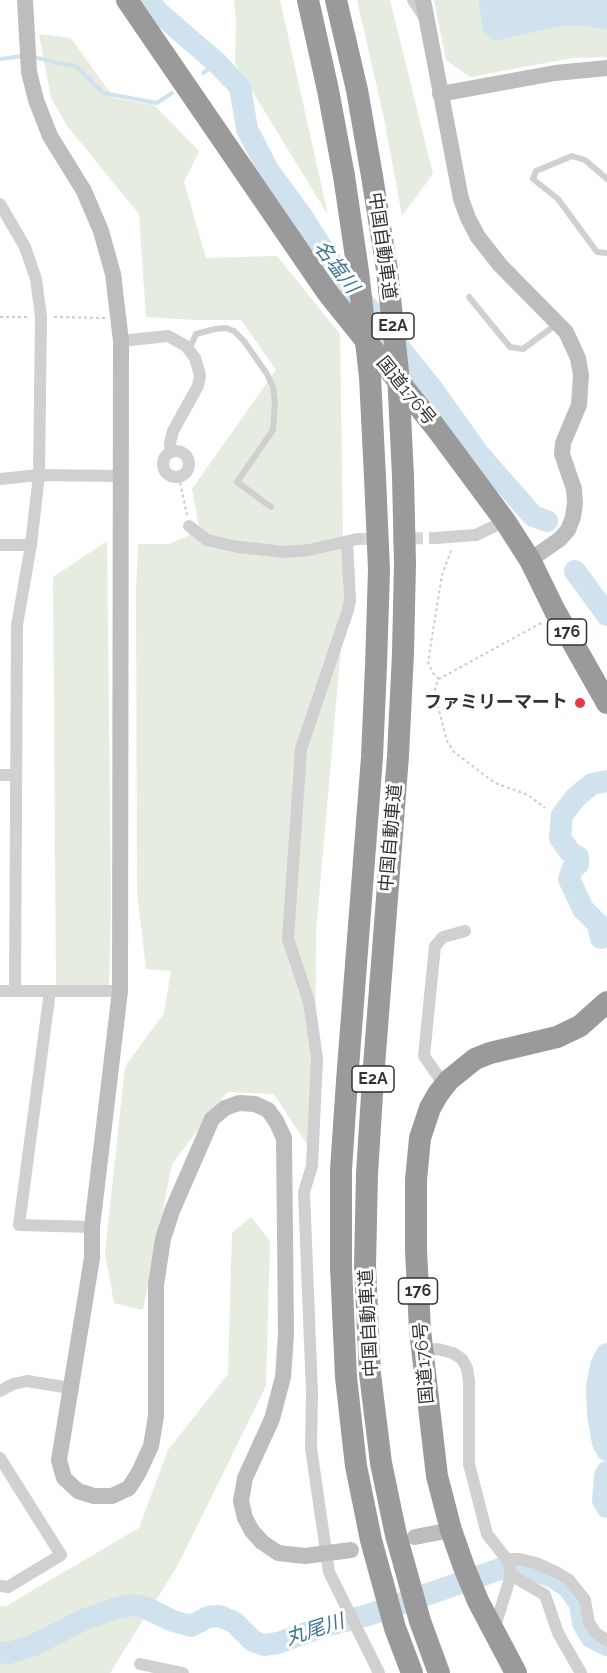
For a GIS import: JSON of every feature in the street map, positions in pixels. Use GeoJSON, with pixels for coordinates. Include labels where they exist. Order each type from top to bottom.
{"type":"FeatureCollection","features":[{"type":"Feature","properties":{"kind":"highway","name":"国道176号"},"geometry":{"type":"LineString","coordinates":[[127,0],[327,292],[436,428],[505,521],[530,560],[556,614],[607,703]]}},
{"type":"Feature","properties":{"kind":"highway","name":"中国自動車道"},"geometry":{"type":"LineString","coordinates":[[308,0],[344,176],[358,271],[369,365],[379,570],[372,757],[341,1170],[341,1268],[346,1377],[356,1466],[371,1540],[395,1628],[412,1673]]}},
{"type":"Feature","properties":{"kind":"highway","name":"中国自動車道"},"geometry":{"type":"LineString","coordinates":[[336,0],[357,90],[387,270],[398,372],[403,477],[404,653],[367,1174],[365,1266],[370,1374],[381,1463],[396,1535],[420,1621],[439,1673]]}},
{"type":"Feature","properties":{"kind":"highway","name":"国道176号"},"geometry":{"type":"LineString","coordinates":[[516,1673],[464,1568],[437,1476],[422,1350],[416,1250],[416,1180],[420,1138],[430,1108],[445,1086],[475,1059],[490,1053],[557,1037],[580,1026],[607,1002]]}},
{"type":"Feature","properties":{"kind":"street"},"geometry":{"type":"LineString","coordinates":[[25,0],[29,72],[36,100],[50,136],[84,191],[101,231],[112,274],[121,341],[120,992],[93,1227],[92,1258],[59,1460],[64,1478],[78,1491],[94,1496],[112,1496],[129,1488],[140,1472],[151,1446],[156,1416],[156,1285],[163,1239],[172,1211],[212,1119],[225,1108],[240,1103],[255,1104],[268,1110],[284,1138],[286,1334],[283,1377],[272,1419],[245,1478],[241,1501],[245,1518],[252,1531],[278,1554],[305,1556],[351,1550]]}},
{"type":"Feature","properties":{"kind":"street"},"geometry":{"type":"LineString","coordinates":[[413,0],[426,20]]}},
{"type":"Feature","properties":{"kind":"street"},"geometry":{"type":"LineString","coordinates":[[423,0],[461,199],[468,218],[483,244],[500,266],[559,323],[578,358],[581,375],[579,405],[562,443],[562,454],[574,489],[573,517],[568,530],[560,539],[530,560]]}},
{"type":"Feature","properties":{"kind":"street"},"geometry":{"type":"LineString","coordinates":[[440,94],[555,73],[607,68]]}},
{"type":"Feature","properties":{"kind":"street"},"geometry":{"type":"LineString","coordinates":[[0,204],[25,247],[36,279],[41,317],[39,475],[31,545],[17,625],[15,991]]}},
{"type":"Feature","properties":{"kind":"street"},"geometry":{"type":"LineString","coordinates":[[121,341],[168,336],[186,346],[195,358],[200,375],[198,386],[173,431],[171,451]]}},
{"type":"Feature","properties":{"kind":"street"},"geometry":{"type":"LineString","coordinates":[[171,451],[182,452],[189,459],[188,470],[179,477],[170,476],[163,468],[164,458],[171,451]]}},
{"type":"Feature","properties":{"kind":"street"},"geometry":{"type":"LineString","coordinates":[[0,479],[39,475],[120,476]]}},
{"type":"Feature","properties":{"kind":"street"},"geometry":{"type":"LineString","coordinates":[[435,538],[477,535],[505,521]]}},
{"type":"Feature","properties":{"kind":"street"},"geometry":{"type":"LineString","coordinates":[[189,526],[207,540],[238,547],[285,552],[309,550],[352,541],[348,610],[301,749],[288,939],[309,1002],[317,1058],[312,1166],[304,1192],[312,1393],[311,1448],[329,1572],[376,1672]]}},
{"type":"Feature","properties":{"kind":"street"},"geometry":{"type":"LineString","coordinates":[[0,545],[31,545]]}},
{"type":"Feature","properties":{"kind":"street"},"geometry":{"type":"LineString","coordinates":[[0,775],[16,775]]}},
{"type":"Feature","properties":{"kind":"street"},"geometry":{"type":"LineString","coordinates":[[445,1086],[424,1056],[435,946],[443,937],[465,931]]}},
{"type":"Feature","properties":{"kind":"street"},"geometry":{"type":"LineString","coordinates":[[0,991],[120,992]]}},
{"type":"Feature","properties":{"kind":"street"},"geometry":{"type":"LineString","coordinates":[[50,991],[19,1225],[93,1227]]}},
{"type":"Feature","properties":{"kind":"street"},"geometry":{"type":"LineString","coordinates":[[422,1350],[438,1349],[453,1353],[462,1359],[467,1368],[469,1464],[487,1534],[506,1559],[512,1575],[545,1595],[558,1633],[581,1673]]}},
{"type":"Feature","properties":{"kind":"street"},"geometry":{"type":"LineString","coordinates":[[0,1391],[13,1384],[27,1382],[70,1388]]}},
{"type":"Feature","properties":{"kind":"street"},"geometry":{"type":"LineString","coordinates":[[0,1586],[8,1587],[61,1555],[2,1466]]}},
{"type":"Feature","properties":{"kind":"street"},"geometry":{"type":"LineString","coordinates":[[415,1537],[451,1530]]}},
{"type":"Feature","properties":{"kind":"street"},"geometry":{"type":"LineString","coordinates":[[506,1559],[536,1563],[569,1580],[585,1600],[589,1623],[596,1633],[607,1641]]}},
{"type":"Feature","properties":{"kind":"street"},"geometry":{"type":"LineString","coordinates":[[494,1630],[512,1575]]}},
{"type":"Feature","properties":{"kind":"street"},"geometry":{"type":"LineString","coordinates":[[140,1664],[183,1673]]}},
{"type":"Feature","properties":{"kind":"lane"},"geometry":{"type":"LineString","coordinates":[[607,179],[585,160],[572,156],[536,171],[533,179],[558,199],[597,252],[607,253]]}},
{"type":"Feature","properties":{"kind":"lane"},"geometry":{"type":"LineString","coordinates":[[469,297],[510,347],[523,349],[559,323]]}},
{"type":"Feature","properties":{"kind":"lane"},"geometry":{"type":"LineString","coordinates":[[189,351],[196,334],[226,328],[234,331],[244,340],[267,374],[274,394],[273,430],[237,482],[271,507]]}},
{"type":"Feature","properties":{"kind":"path"},"geometry":{"type":"LineString","coordinates":[[0,317],[111,318]]}},
{"type":"Feature","properties":{"kind":"path"},"geometry":{"type":"LineString","coordinates":[[179,477],[189,526]]}},
{"type":"Feature","properties":{"kind":"path"},"geometry":{"type":"LineString","coordinates":[[439,679],[428,662],[442,575],[456,536]]}},
{"type":"Feature","properties":{"kind":"path"},"geometry":{"type":"LineString","coordinates":[[545,808],[528,795],[495,783],[454,752],[447,741],[435,687],[439,679],[556,614]]}},
{"type":"Feature","properties":{"kind":"shaded area"},"geometry":{"type":"Polygon","coordinates":[[[234,0],[280,0],[328,215],[235,63],[234,0]]]}},
{"type":"Feature","properties":{"kind":"shaded area"},"geometry":{"type":"Polygon","coordinates":[[[357,0],[390,0],[433,174],[402,216],[384,118],[357,0]]]}},
{"type":"Feature","properties":{"kind":"shaded area"},"geometry":{"type":"Polygon","coordinates":[[[434,0],[478,0],[483,31],[607,0],[607,57],[572,58],[470,77],[446,60],[434,0]]]}},
{"type":"Feature","properties":{"kind":"shaded area"},"geometry":{"type":"Polygon","coordinates":[[[39,34],[71,38],[114,98],[154,105],[199,151],[184,182],[206,258],[277,256],[340,334],[344,613],[316,931],[315,1157],[274,1094],[227,1092],[172,1164],[143,1310],[114,1303],[105,1253],[125,1067],[164,1013],[171,971],[146,969],[137,892],[136,589],[138,544],[168,544],[186,537],[199,527],[192,489],[276,370],[241,320],[146,317],[139,214],[68,127],[51,98],[39,34]]]}},
{"type":"Feature","properties":{"kind":"shaded area"},"geometry":{"type":"Polygon","coordinates":[[[107,541],[111,906],[109,985],[56,985],[53,577],[107,541]]]}},
{"type":"Feature","properties":{"kind":"shaded area"},"geometry":{"type":"Polygon","coordinates":[[[251,1217],[270,1241],[266,1386],[178,1565],[110,1673],[0,1673],[0,1606],[6,1606],[139,1528],[168,1450],[228,1374],[232,1233],[251,1217]]]}},
{"type":"Feature","properties":{"kind":"water"},"geometry":{"type":"Polygon","coordinates":[[[478,0],[607,0],[607,30],[588,26],[561,26],[494,41],[483,31],[478,0]]]}},
{"type":"Feature","properties":{"kind":"waterway","name":"名塩川"},"geometry":{"type":"LineString","coordinates":[[149,0],[157,11],[217,63],[240,87],[247,129],[268,170],[329,259],[434,391],[478,453],[533,516],[547,521]]}},
{"type":"Feature","properties":{"kind":"waterway"},"geometry":{"type":"LineString","coordinates":[[0,59],[23,56]]}},
{"type":"Feature","properties":{"kind":"waterway"},"geometry":{"type":"LineString","coordinates":[[33,57],[77,67],[103,93],[157,103],[172,93]]}},
{"type":"Feature","properties":{"kind":"waterway"},"geometry":{"type":"LineString","coordinates":[[203,73],[217,63]]}},
{"type":"Feature","properties":{"kind":"waterway","name":"名塩川"},"geometry":{"type":"LineString","coordinates":[[575,571],[607,615]]}},
{"type":"Feature","properties":{"kind":"waterway","name":"名塩川"},"geometry":{"type":"LineString","coordinates":[[607,781],[592,784],[576,797],[562,815],[560,838],[570,852],[578,857],[578,864],[573,868],[569,879],[583,909],[598,924],[601,938],[607,936]]}},
{"type":"Feature","properties":{"kind":"waterway","name":"名塩川"},"geometry":{"type":"LineString","coordinates":[[607,1354],[601,1366],[597,1386],[598,1415],[603,1443],[607,1450]]}},
{"type":"Feature","properties":{"kind":"waterway","name":"名塩川"},"geometry":{"type":"LineString","coordinates":[[607,1472],[603,1500],[607,1507]]}},
{"type":"Feature","properties":{"kind":"waterway","name":"丸尾川"},"geometry":{"type":"LineString","coordinates":[[0,1652],[9,1653],[34,1645],[83,1620],[131,1605],[144,1607],[173,1621],[191,1626],[208,1617],[219,1616],[234,1622],[253,1641],[264,1645],[278,1643],[325,1626],[368,1615],[506,1567],[527,1568],[553,1577],[568,1587],[580,1604],[583,1623],[591,1637],[607,1645]]}},
{"type":"Feature","properties":{"kind":"tunnel"},"geometry":{"type":"LineString","coordinates":[[357,539],[435,538]]}},
{"type":"Feature","properties":{"kind":"place","name":"ファミリーマート"},"geometry":{"type":"Point","coordinates":[580,703]}}]}
